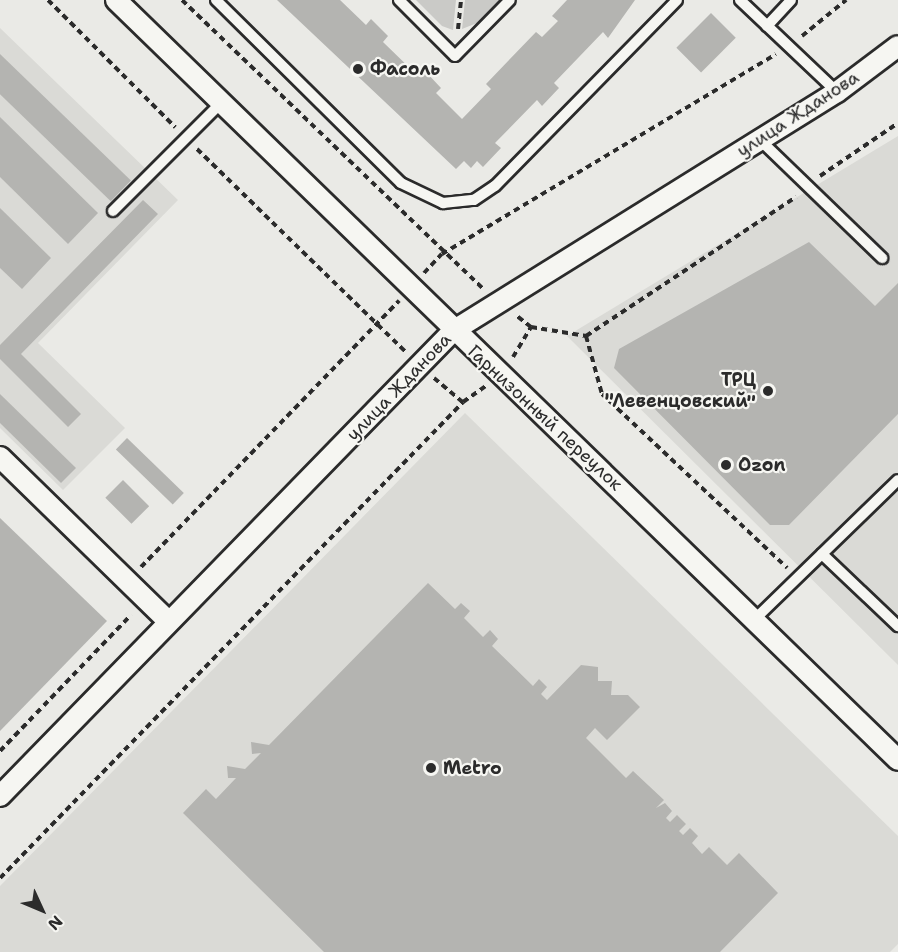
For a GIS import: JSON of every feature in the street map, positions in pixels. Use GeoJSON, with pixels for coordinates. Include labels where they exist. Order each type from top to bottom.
{"type":"FeatureCollection","features":[{"type":"Feature","properties":{"kind":"street","name":"Гарнизонный переулок"},"geometry":{"type":"LineString","coordinates":[[116,0],[453,331],[503,375],[898,760]]}},
{"type":"Feature","properties":{"kind":"street","name":"улица Жданова"},"geometry":{"type":"LineString","coordinates":[[0,796],[167,621],[453,331],[837,93],[898,46]]}},
{"type":"Feature","properties":{"kind":"street"},"geometry":{"type":"LineString","coordinates":[[0,457],[167,621]]}},
{"type":"Feature","properties":{"kind":"lane"},"geometry":{"type":"LineString","coordinates":[[216,0],[401,183],[443,203],[474,200],[495,186],[677,0]]}},
{"type":"Feature","properties":{"kind":"lane"},"geometry":{"type":"LineString","coordinates":[[399,0],[455,56],[510,0]]}},
{"type":"Feature","properties":{"kind":"lane"},"geometry":{"type":"LineString","coordinates":[[740,0],[837,93]]}},
{"type":"Feature","properties":{"kind":"lane"},"geometry":{"type":"LineString","coordinates":[[767,26],[791,0]]}},
{"type":"Feature","properties":{"kind":"lane"},"geometry":{"type":"LineString","coordinates":[[113,211],[221,103]]}},
{"type":"Feature","properties":{"kind":"lane"},"geometry":{"type":"LineString","coordinates":[[760,141],[882,258]]}},
{"type":"Feature","properties":{"kind":"lane"},"geometry":{"type":"LineString","coordinates":[[755,619],[898,480]]}},
{"type":"Feature","properties":{"kind":"lane"},"geometry":{"type":"LineString","coordinates":[[822,554],[898,626]]}},
{"type":"Feature","properties":{"kind":"path"},"geometry":{"type":"LineString","coordinates":[[48,0],[420,367],[463,402]]}},
{"type":"Feature","properties":{"kind":"path"},"geometry":{"type":"LineString","coordinates":[[182,0],[442,254],[531,327],[586,336],[786,208],[807,186],[898,123]]}},
{"type":"Feature","properties":{"kind":"path"},"geometry":{"type":"LineString","coordinates":[[0,878],[463,402],[503,375],[531,327]]}},
{"type":"Feature","properties":{"kind":"path"},"geometry":{"type":"LineString","coordinates":[[586,336],[602,394],[798,578]]}},
{"type":"Feature","properties":{"kind":"path"},"geometry":{"type":"LineString","coordinates":[[0,751],[131,615]]}},
{"type":"Feature","properties":{"kind":"shaded area"},"geometry":{"type":"Polygon","coordinates":[[[416,0],[456,0],[453,30],[442,26],[416,0]]]}},
{"type":"Feature","properties":{"kind":"shaded area"},"geometry":{"type":"Polygon","coordinates":[[[465,0],[503,0],[482,21],[462,29],[465,0]]]}},
{"type":"Feature","properties":{"kind":"shaded area"},"geometry":{"type":"Polygon","coordinates":[[[0,28],[178,200],[38,343],[125,428],[63,490],[0,428],[0,28]]]}},
{"type":"Feature","properties":{"kind":"shaded area"},"geometry":{"type":"Polygon","coordinates":[[[898,136],[898,665],[567,336],[898,136]]]}},
{"type":"Feature","properties":{"kind":"shaded area"},"geometry":{"type":"Polygon","coordinates":[[[465,413],[898,836],[898,944],[890,952],[0,952],[0,886],[465,413]]]}},
{"type":"Feature","properties":{"kind":"building"},"geometry":{"type":"Polygon","coordinates":[[[277,0],[340,0],[366,25],[371,19],[388,36],[383,42],[419,77],[425,71],[441,88],[436,93],[462,119],[491,89],[486,84],[536,32],[542,37],[558,21],[552,16],[567,0],[635,0],[608,38],[603,32],[554,83],[559,88],[542,106],[537,100],[495,143],[501,148],[483,167],[477,161],[471,168],[464,161],[456,169],[277,0]]]}},
{"type":"Feature","properties":{"kind":"building"},"geometry":{"type":"Polygon","coordinates":[[[711,13],[736,38],[701,72],[676,48],[711,13]]]}},
{"type":"Feature","properties":{"kind":"building"},"geometry":{"type":"Polygon","coordinates":[[[0,54],[131,180],[111,201],[0,94],[0,54]]]}},
{"type":"Feature","properties":{"kind":"building"},"geometry":{"type":"Polygon","coordinates":[[[0,117],[98,213],[68,244],[0,177],[0,117]]]}},
{"type":"Feature","properties":{"kind":"building"},"geometry":{"type":"Polygon","coordinates":[[[143,200],[158,214],[21,354],[81,414],[68,427],[0,359],[0,345],[143,200]]]}},
{"type":"Feature","properties":{"kind":"building"},"geometry":{"type":"Polygon","coordinates":[[[0,208],[51,258],[22,289],[0,268],[0,208]]]}},
{"type":"Feature","properties":{"kind":"building","name":"ТРЦ \"Левенцовский\""},"geometry":{"type":"Polygon","coordinates":[[[809,242],[875,306],[898,283],[898,414],[789,525],[770,525],[614,368],[619,349],[809,242]]]}},
{"type":"Feature","properties":{"kind":"building"},"geometry":{"type":"Polygon","coordinates":[[[0,394],[76,468],[61,483],[0,423],[0,394]]]}},
{"type":"Feature","properties":{"kind":"building"},"geometry":{"type":"Polygon","coordinates":[[[127,438],[184,493],[173,504],[116,450],[127,438]]]}},
{"type":"Feature","properties":{"kind":"building"},"geometry":{"type":"Polygon","coordinates":[[[123,480],[149,506],[131,524],[105,498],[123,480]]]}},
{"type":"Feature","properties":{"kind":"building"},"geometry":{"type":"Polygon","coordinates":[[[0,518],[107,621],[0,731],[0,518]]]}},
{"type":"Feature","properties":{"kind":"building","name":"Metro"},"geometry":{"type":"Polygon","coordinates":[[[428,583],[455,609],[461,603],[470,611],[464,618],[483,637],[490,630],[498,639],[492,646],[533,686],[539,679],[547,687],[541,694],[547,700],[581,665],[598,667],[598,681],[612,681],[611,695],[628,695],[640,707],[607,740],[595,728],[586,738],[626,778],[633,771],[664,800],[656,808],[665,803],[672,811],[666,818],[670,822],[677,815],[686,824],[679,831],[683,835],[690,828],[698,836],[692,843],[702,854],[709,847],[727,865],[739,853],[778,893],[720,952],[324,952],[183,813],[206,789],[216,799],[236,778],[228,778],[227,766],[245,769],[261,753],[252,754],[251,742],[269,745],[428,583]]]}},
{"type":"Feature","properties":{"kind":"place","name":"Фасоль"},"geometry":{"type":"Point","coordinates":[358,69]}},
{"type":"Feature","properties":{"kind":"place","name":"ТРЦ \"Левенцовский\""},"geometry":{"type":"Point","coordinates":[768,391]}},
{"type":"Feature","properties":{"kind":"place","name":"Ozon"},"geometry":{"type":"Point","coordinates":[726,465]}},
{"type":"Feature","properties":{"kind":"place","name":"Metro"},"geometry":{"type":"Point","coordinates":[431,768]}}]}
